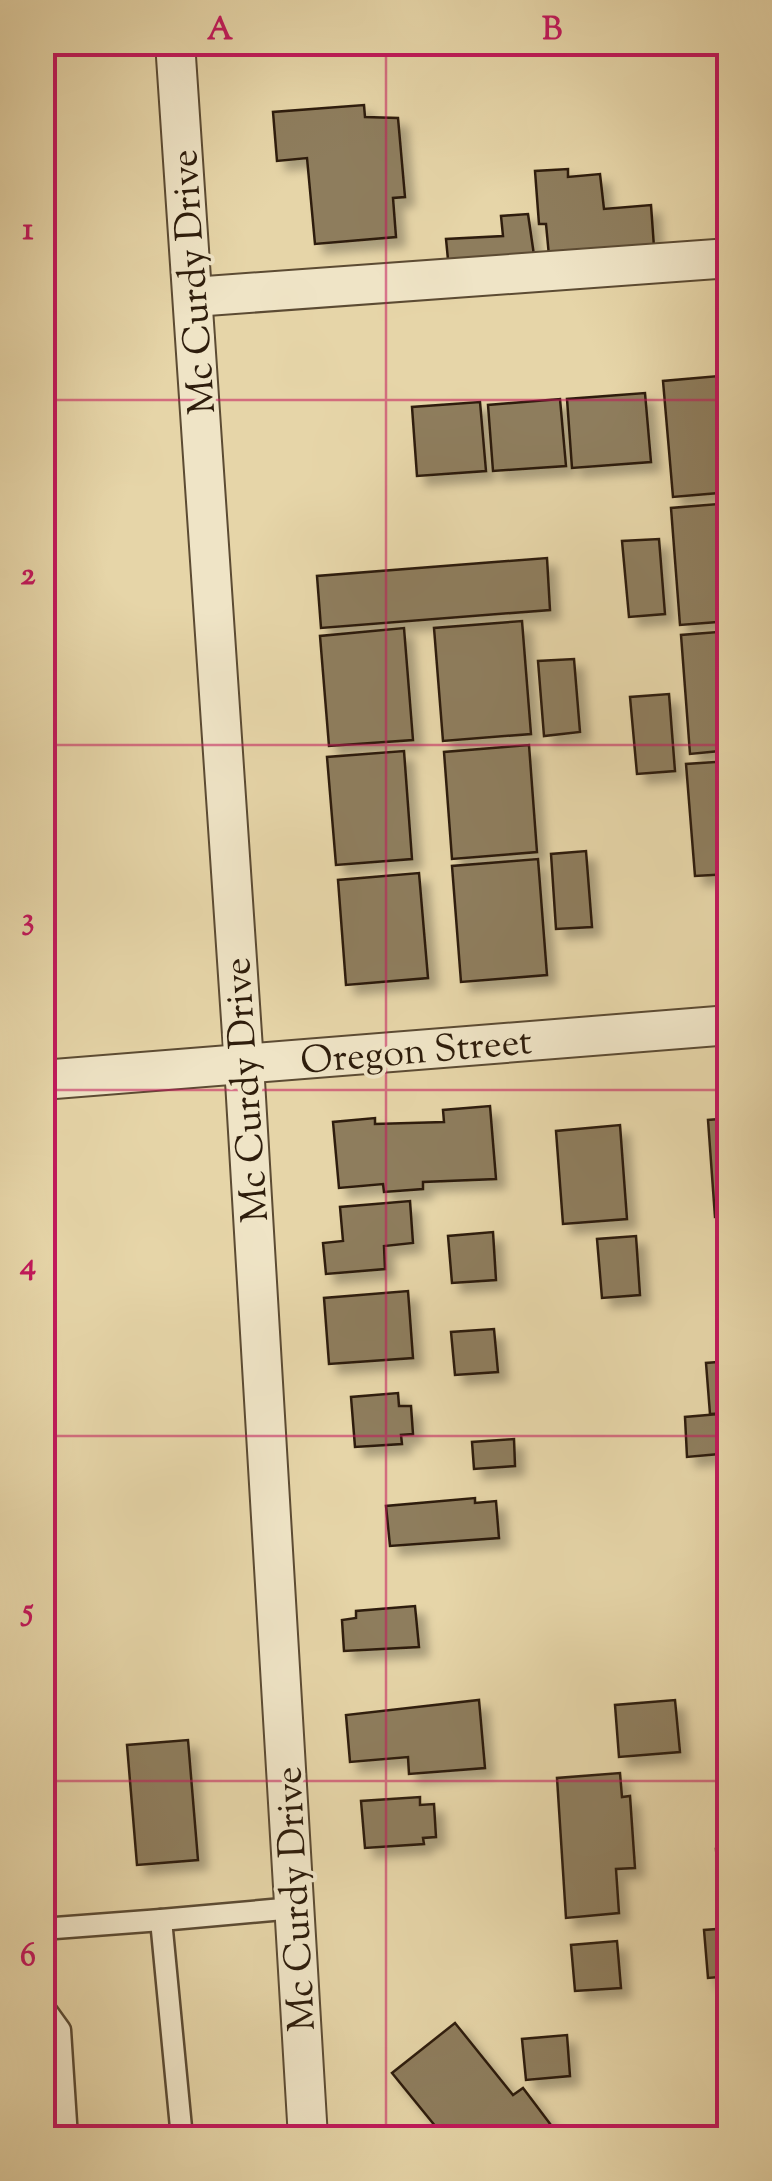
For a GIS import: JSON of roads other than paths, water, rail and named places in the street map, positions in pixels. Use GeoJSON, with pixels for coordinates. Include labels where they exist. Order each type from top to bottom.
{"type":"FeatureCollection","features":[{"type":"Feature","properties":{"kind":"street","name":"Mc Curdy Drive"},"geometry":{"type":"LineString","coordinates":[[175,42],[244,1064],[308,2138]]}},
{"type":"Feature","properties":{"kind":"street"},"geometry":{"type":"LineString","coordinates":[[192,297],[730,258]]}},
{"type":"Feature","properties":{"kind":"street","name":"Oregon Street"},"geometry":{"type":"LineString","coordinates":[[42,1080],[730,1025]]}},
{"type":"Feature","properties":{"kind":"lane"},"geometry":{"type":"LineString","coordinates":[[42,1929],[294,1908]]}},
{"type":"Feature","properties":{"kind":"lane"},"geometry":{"type":"LineString","coordinates":[[161,1920],[182,2138]]}},
{"type":"Feature","properties":{"kind":"lane"},"geometry":{"type":"LineString","coordinates":[[42,2005],[60,2030],[68,2138]]}}]}
